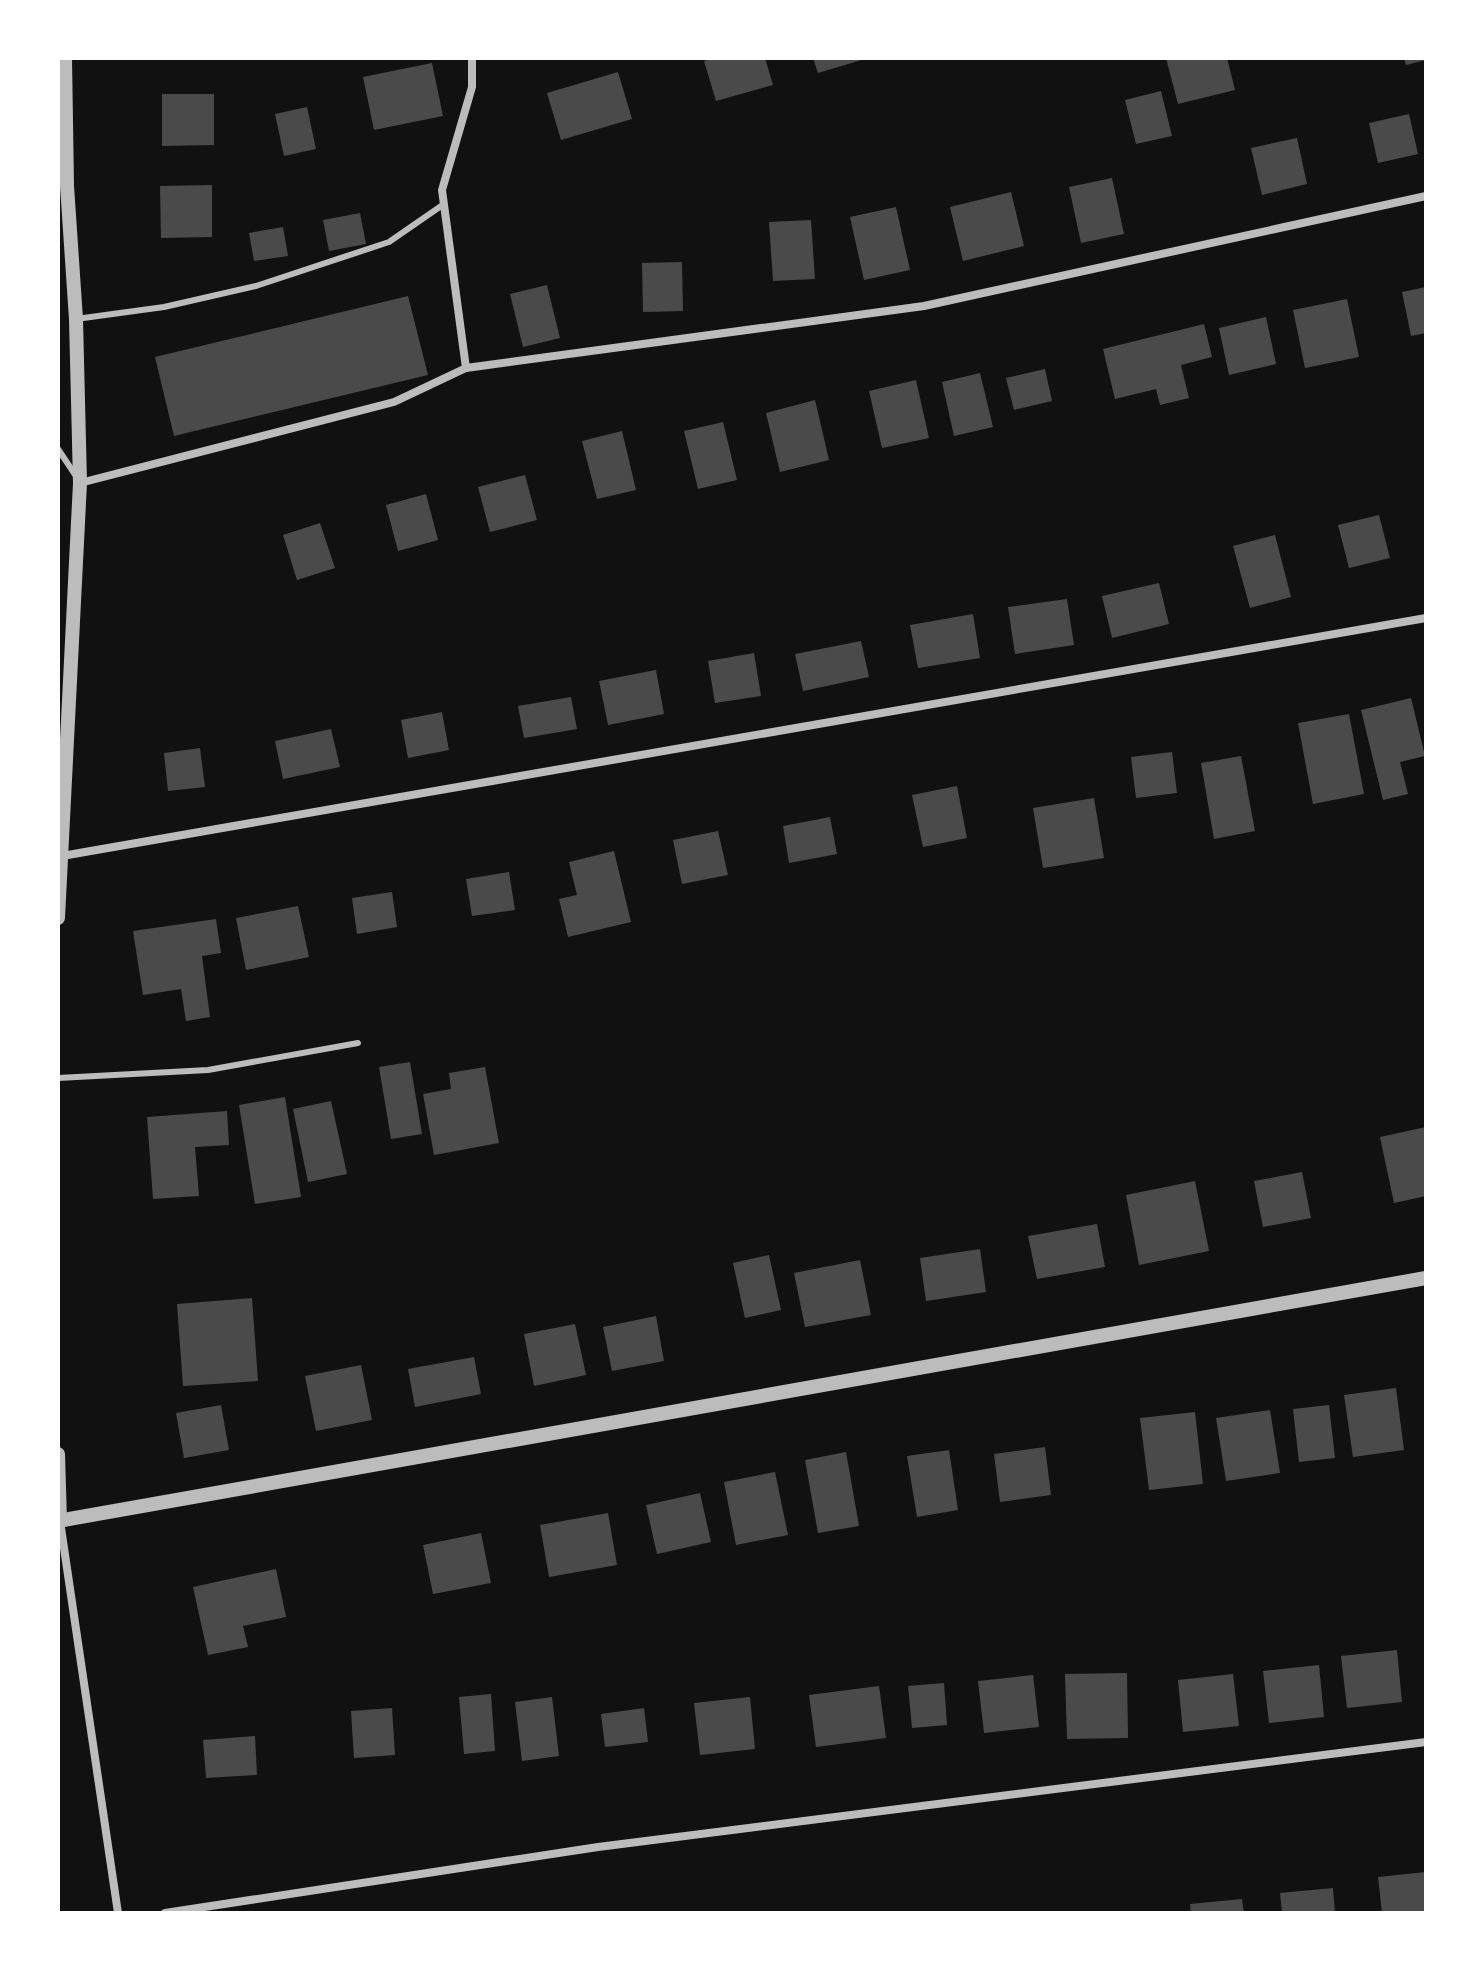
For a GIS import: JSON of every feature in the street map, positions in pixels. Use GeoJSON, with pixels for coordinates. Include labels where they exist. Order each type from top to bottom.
{"type":"FeatureCollection","features":[{"type":"Feature","properties":{"kind":"street"},"geometry":{"type":"LineString","coordinates":[[58,918],[80,483],[76,319],[63,185],[65,58]]}},
{"type":"Feature","properties":{"kind":"street"},"geometry":{"type":"LineString","coordinates":[[466,368],[442,190],[472,87],[472,58]]}},
{"type":"Feature","properties":{"kind":"street"},"geometry":{"type":"LineString","coordinates":[[80,483],[394,402],[466,368],[924,306],[1426,196]]}},
{"type":"Feature","properties":{"kind":"street"},"geometry":{"type":"LineString","coordinates":[[62,856],[1426,618]]}},
{"type":"Feature","properties":{"kind":"street"},"geometry":{"type":"LineString","coordinates":[[59,1521],[1426,1278]]}},
{"type":"Feature","properties":{"kind":"street"},"geometry":{"type":"LineString","coordinates":[[58,1454],[59,1521],[118,1913]]}},
{"type":"Feature","properties":{"kind":"street"},"geometry":{"type":"LineString","coordinates":[[165,1913],[598,1847],[1426,1742]]}},
{"type":"Feature","properties":{"kind":"lane"},"geometry":{"type":"LineString","coordinates":[[76,319],[164,307],[256,286],[389,242],[444,204]]}},
{"type":"Feature","properties":{"kind":"lane"},"geometry":{"type":"LineString","coordinates":[[58,449],[80,483]]}},
{"type":"Feature","properties":{"kind":"lane"},"geometry":{"type":"LineString","coordinates":[[58,1078],[208,1070],[358,1043]]}},
{"type":"Feature","properties":{"kind":"building"},"geometry":{"type":"Polygon","coordinates":[[[713,58],[765,58],[773,85],[716,101],[704,61],[713,58]]]}},
{"type":"Feature","properties":{"kind":"building"},"geometry":{"type":"Polygon","coordinates":[[[813,58],[865,58],[865,59],[818,73],[813,58]]]}},
{"type":"Feature","properties":{"kind":"building"},"geometry":{"type":"Polygon","coordinates":[[[1166,58],[1227,58],[1235,90],[1178,104],[1166,58]]]}},
{"type":"Feature","properties":{"kind":"building"},"geometry":{"type":"Polygon","coordinates":[[[1404,58],[1426,58],[1426,60],[1406,65],[1404,58]]]}},
{"type":"Feature","properties":{"kind":"building"},"geometry":{"type":"Polygon","coordinates":[[[432,63],[443,116],[374,130],[363,77],[432,63]]]}},
{"type":"Feature","properties":{"kind":"building"},"geometry":{"type":"Polygon","coordinates":[[[618,72],[632,119],[561,140],[547,93],[618,72]]]}},
{"type":"Feature","properties":{"kind":"building"},"geometry":{"type":"Polygon","coordinates":[[[1161,91],[1172,136],[1136,144],[1125,100],[1161,91]]]}},
{"type":"Feature","properties":{"kind":"building"},"geometry":{"type":"Polygon","coordinates":[[[162,94],[214,94],[214,145],[162,146],[162,94]]]}},
{"type":"Feature","properties":{"kind":"building"},"geometry":{"type":"Polygon","coordinates":[[[307,107],[316,149],[284,156],[275,114],[307,107]]]}},
{"type":"Feature","properties":{"kind":"building"},"geometry":{"type":"Polygon","coordinates":[[[1409,114],[1418,154],[1378,163],[1369,123],[1409,114]]]}},
{"type":"Feature","properties":{"kind":"building"},"geometry":{"type":"Polygon","coordinates":[[[1297,138],[1307,184],[1262,195],[1251,148],[1297,138]]]}},
{"type":"Feature","properties":{"kind":"building"},"geometry":{"type":"Polygon","coordinates":[[[1112,178],[1124,234],[1081,243],[1069,187],[1112,178]]]}},
{"type":"Feature","properties":{"kind":"building"},"geometry":{"type":"Polygon","coordinates":[[[212,185],[212,237],[161,238],[160,186],[212,185]]]}},
{"type":"Feature","properties":{"kind":"building"},"geometry":{"type":"Polygon","coordinates":[[[1011,192],[1024,246],[963,261],[950,207],[1011,192]]]}},
{"type":"Feature","properties":{"kind":"building"},"geometry":{"type":"Polygon","coordinates":[[[896,207],[910,270],[864,280],[850,217],[896,207]]]}},
{"type":"Feature","properties":{"kind":"building"},"geometry":{"type":"Polygon","coordinates":[[[360,213],[366,244],[329,251],[323,220],[360,213]]]}},
{"type":"Feature","properties":{"kind":"building"},"geometry":{"type":"Polygon","coordinates":[[[811,220],[815,279],[773,281],[769,222],[811,220]]]}},
{"type":"Feature","properties":{"kind":"building"},"geometry":{"type":"Polygon","coordinates":[[[283,227],[288,256],[254,261],[249,233],[283,227]]]}},
{"type":"Feature","properties":{"kind":"building"},"geometry":{"type":"Polygon","coordinates":[[[682,262],[683,311],[643,312],[642,263],[682,262]]]}},
{"type":"Feature","properties":{"kind":"building"},"geometry":{"type":"Polygon","coordinates":[[[547,285],[560,338],[523,347],[510,294],[547,285]]]}},
{"type":"Feature","properties":{"kind":"building"},"geometry":{"type":"Polygon","coordinates":[[[1426,287],[1426,333],[1411,336],[1402,292],[1426,287]]]}},
{"type":"Feature","properties":{"kind":"building"},"geometry":{"type":"Polygon","coordinates":[[[408,296],[428,375],[174,436],[155,357],[408,296]]]}},
{"type":"Feature","properties":{"kind":"building"},"geometry":{"type":"Polygon","coordinates":[[[1347,299],[1359,357],[1305,368],[1293,310],[1347,299]]]}},
{"type":"Feature","properties":{"kind":"building"},"geometry":{"type":"Polygon","coordinates":[[[1266,317],[1276,364],[1229,375],[1219,328],[1266,317]]]}},
{"type":"Feature","properties":{"kind":"building"},"geometry":{"type":"Polygon","coordinates":[[[1204,324],[1212,357],[1181,365],[1189,398],[1160,405],[1156,389],[1115,399],[1103,349],[1204,324]]]}},
{"type":"Feature","properties":{"kind":"building"},"geometry":{"type":"Polygon","coordinates":[[[1045,369],[1052,401],[1014,410],[1006,378],[1045,369]]]}},
{"type":"Feature","properties":{"kind":"building"},"geometry":{"type":"Polygon","coordinates":[[[980,373],[993,427],[954,436],[942,382],[980,373]]]}},
{"type":"Feature","properties":{"kind":"building"},"geometry":{"type":"Polygon","coordinates":[[[916,380],[929,438],[882,448],[869,391],[916,380]]]}},
{"type":"Feature","properties":{"kind":"building"},"geometry":{"type":"Polygon","coordinates":[[[815,400],[829,460],[780,472],[766,413],[815,400]]]}},
{"type":"Feature","properties":{"kind":"building"},"geometry":{"type":"Polygon","coordinates":[[[723,422],[737,480],[698,489],[684,431],[723,422]]]}},
{"type":"Feature","properties":{"kind":"building"},"geometry":{"type":"Polygon","coordinates":[[[622,431],[636,490],[597,499],[582,441],[622,431]]]}},
{"type":"Feature","properties":{"kind":"building"},"geometry":{"type":"Polygon","coordinates":[[[525,475],[537,520],[490,532],[478,487],[525,475]]]}},
{"type":"Feature","properties":{"kind":"building"},"geometry":{"type":"Polygon","coordinates":[[[426,494],[438,540],[398,551],[386,505],[426,494]]]}},
{"type":"Feature","properties":{"kind":"building"},"geometry":{"type":"Polygon","coordinates":[[[1379,515],[1390,558],[1349,568],[1338,525],[1379,515]]]}},
{"type":"Feature","properties":{"kind":"building"},"geometry":{"type":"Polygon","coordinates":[[[320,523],[335,568],[297,580],[283,535],[320,523]]]}},
{"type":"Feature","properties":{"kind":"building"},"geometry":{"type":"Polygon","coordinates":[[[1275,535],[1291,597],[1250,608],[1233,546],[1275,535]]]}},
{"type":"Feature","properties":{"kind":"building"},"geometry":{"type":"Polygon","coordinates":[[[1159,583],[1169,624],[1112,638],[1102,596],[1159,583]]]}},
{"type":"Feature","properties":{"kind":"building"},"geometry":{"type":"Polygon","coordinates":[[[1067,599],[1074,645],[1015,654],[1008,607],[1067,599]]]}},
{"type":"Feature","properties":{"kind":"building"},"geometry":{"type":"Polygon","coordinates":[[[973,614],[980,658],[918,668],[910,625],[973,614]]]}},
{"type":"Feature","properties":{"kind":"building"},"geometry":{"type":"Polygon","coordinates":[[[861,641],[869,677],[803,691],[795,654],[861,641]]]}},
{"type":"Feature","properties":{"kind":"building"},"geometry":{"type":"Polygon","coordinates":[[[754,653],[761,696],[715,703],[708,661],[754,653]]]}},
{"type":"Feature","properties":{"kind":"building"},"geometry":{"type":"Polygon","coordinates":[[[656,670],[664,714],[608,725],[599,681],[656,670]]]}},
{"type":"Feature","properties":{"kind":"building"},"geometry":{"type":"Polygon","coordinates":[[[571,697],[577,729],[524,738],[518,706],[571,697]]]}},
{"type":"Feature","properties":{"kind":"building"},"geometry":{"type":"Polygon","coordinates":[[[1411,698],[1425,756],[1400,762],[1408,794],[1383,800],[1361,710],[1411,698]]]}},
{"type":"Feature","properties":{"kind":"building"},"geometry":{"type":"Polygon","coordinates":[[[442,712],[449,750],[408,758],[401,720],[442,712]]]}},
{"type":"Feature","properties":{"kind":"building"},"geometry":{"type":"Polygon","coordinates":[[[1349,714],[1364,794],[1313,804],[1298,723],[1349,714]]]}},
{"type":"Feature","properties":{"kind":"building"},"geometry":{"type":"Polygon","coordinates":[[[331,729],[340,767],[283,779],[275,741],[331,729]]]}},
{"type":"Feature","properties":{"kind":"building"},"geometry":{"type":"Polygon","coordinates":[[[200,748],[205,787],[168,791],[164,753],[200,748]]]}},
{"type":"Feature","properties":{"kind":"building"},"geometry":{"type":"Polygon","coordinates":[[[1172,752],[1177,793],[1136,798],[1131,757],[1172,752]]]}},
{"type":"Feature","properties":{"kind":"building"},"geometry":{"type":"Polygon","coordinates":[[[1241,756],[1255,831],[1214,839],[1201,763],[1241,756]]]}},
{"type":"Feature","properties":{"kind":"building"},"geometry":{"type":"Polygon","coordinates":[[[957,786],[967,838],[923,847],[912,795],[957,786]]]}},
{"type":"Feature","properties":{"kind":"building"},"geometry":{"type":"Polygon","coordinates":[[[1094,798],[1104,858],[1043,868],[1033,808],[1094,798]]]}},
{"type":"Feature","properties":{"kind":"building"},"geometry":{"type":"Polygon","coordinates":[[[830,817],[837,854],[789,863],[783,826],[830,817]]]}},
{"type":"Feature","properties":{"kind":"building"},"geometry":{"type":"Polygon","coordinates":[[[718,831],[728,875],[682,884],[673,840],[718,831]]]}},
{"type":"Feature","properties":{"kind":"building"},"geometry":{"type":"Polygon","coordinates":[[[614,851],[631,922],[568,937],[559,899],[577,895],[569,862],[614,851]]]}},
{"type":"Feature","properties":{"kind":"building"},"geometry":{"type":"Polygon","coordinates":[[[509,872],[515,910],[472,916],[466,879],[509,872]]]}},
{"type":"Feature","properties":{"kind":"building"},"geometry":{"type":"Polygon","coordinates":[[[392,892],[397,927],[357,934],[352,898],[392,892]]]}},
{"type":"Feature","properties":{"kind":"building"},"geometry":{"type":"Polygon","coordinates":[[[298,906],[309,957],[246,970],[236,918],[298,906]]]}},
{"type":"Feature","properties":{"kind":"building"},"geometry":{"type":"Polygon","coordinates":[[[216,919],[221,953],[202,956],[210,1017],[186,1021],[181,989],[143,995],[133,931],[216,919]]]}},
{"type":"Feature","properties":{"kind":"building"},"geometry":{"type":"Polygon","coordinates":[[[410,1062],[422,1134],[391,1139],[379,1067],[410,1062]]]}},
{"type":"Feature","properties":{"kind":"building"},"geometry":{"type":"Polygon","coordinates":[[[485,1067],[499,1143],[434,1155],[423,1094],[451,1089],[449,1073],[485,1067]]]}},
{"type":"Feature","properties":{"kind":"building"},"geometry":{"type":"Polygon","coordinates":[[[285,1097],[301,1197],[255,1204],[239,1105],[285,1097]]]}},
{"type":"Feature","properties":{"kind":"building"},"geometry":{"type":"Polygon","coordinates":[[[331,1101],[347,1174],[308,1182],[293,1109],[331,1101]]]}},
{"type":"Feature","properties":{"kind":"building"},"geometry":{"type":"Polygon","coordinates":[[[227,1111],[229,1145],[195,1147],[199,1196],[153,1199],[147,1117],[227,1111]]]}},
{"type":"Feature","properties":{"kind":"building"},"geometry":{"type":"Polygon","coordinates":[[[1426,1127],[1426,1196],[1394,1203],[1380,1137],[1426,1127]]]}},
{"type":"Feature","properties":{"kind":"building"},"geometry":{"type":"Polygon","coordinates":[[[1302,1172],[1311,1218],[1263,1227],[1254,1181],[1302,1172]]]}},
{"type":"Feature","properties":{"kind":"building"},"geometry":{"type":"Polygon","coordinates":[[[1195,1181],[1209,1251],[1139,1265],[1126,1195],[1195,1181]]]}},
{"type":"Feature","properties":{"kind":"building"},"geometry":{"type":"Polygon","coordinates":[[[1097,1224],[1105,1267],[1037,1279],[1028,1236],[1097,1224]]]}},
{"type":"Feature","properties":{"kind":"building"},"geometry":{"type":"Polygon","coordinates":[[[980,1249],[986,1292],[926,1301],[920,1258],[980,1249]]]}},
{"type":"Feature","properties":{"kind":"building"},"geometry":{"type":"Polygon","coordinates":[[[769,1255],[781,1310],[745,1318],[733,1263],[769,1255]]]}},
{"type":"Feature","properties":{"kind":"building"},"geometry":{"type":"Polygon","coordinates":[[[860,1260],[871,1315],[805,1327],[794,1273],[860,1260]]]}},
{"type":"Feature","properties":{"kind":"building"},"geometry":{"type":"Polygon","coordinates":[[[252,1298],[258,1381],[183,1386],[177,1304],[252,1298]]]}},
{"type":"Feature","properties":{"kind":"building"},"geometry":{"type":"Polygon","coordinates":[[[656,1316],[664,1361],[612,1371],[603,1327],[656,1316]]]}},
{"type":"Feature","properties":{"kind":"building"},"geometry":{"type":"Polygon","coordinates":[[[575,1324],[586,1375],[534,1386],[524,1334],[575,1324]]]}},
{"type":"Feature","properties":{"kind":"building"},"geometry":{"type":"Polygon","coordinates":[[[474,1357],[481,1394],[415,1407],[408,1369],[474,1357]]]}},
{"type":"Feature","properties":{"kind":"building"},"geometry":{"type":"Polygon","coordinates":[[[361,1365],[372,1420],[316,1431],[305,1376],[361,1365]]]}},
{"type":"Feature","properties":{"kind":"building"},"geometry":{"type":"Polygon","coordinates":[[[1396,1388],[1404,1450],[1353,1457],[1344,1395],[1396,1388]]]}},
{"type":"Feature","properties":{"kind":"building"},"geometry":{"type":"Polygon","coordinates":[[[221,1405],[229,1450],[184,1458],[176,1413],[221,1405]]]}},
{"type":"Feature","properties":{"kind":"building"},"geometry":{"type":"Polygon","coordinates":[[[1329,1405],[1335,1458],[1299,1462],[1293,1409],[1329,1405]]]}},
{"type":"Feature","properties":{"kind":"building"},"geometry":{"type":"Polygon","coordinates":[[[1270,1410],[1280,1473],[1226,1481],[1216,1418],[1270,1410]]]}},
{"type":"Feature","properties":{"kind":"building"},"geometry":{"type":"Polygon","coordinates":[[[1195,1412],[1203,1484],[1149,1490],[1140,1418],[1195,1412]]]}},
{"type":"Feature","properties":{"kind":"building"},"geometry":{"type":"Polygon","coordinates":[[[1045,1447],[1051,1495],[1000,1502],[994,1454],[1045,1447]]]}},
{"type":"Feature","properties":{"kind":"building"},"geometry":{"type":"Polygon","coordinates":[[[949,1450],[958,1510],[917,1517],[907,1456],[949,1450]]]}},
{"type":"Feature","properties":{"kind":"building"},"geometry":{"type":"Polygon","coordinates":[[[846,1452],[859,1526],[818,1533],[805,1460],[846,1452]]]}},
{"type":"Feature","properties":{"kind":"building"},"geometry":{"type":"Polygon","coordinates":[[[775,1472],[788,1535],[736,1545],[724,1482],[775,1472]]]}},
{"type":"Feature","properties":{"kind":"building"},"geometry":{"type":"Polygon","coordinates":[[[700,1493],[711,1542],[657,1554],[646,1505],[700,1493]]]}},
{"type":"Feature","properties":{"kind":"building"},"geometry":{"type":"Polygon","coordinates":[[[608,1513],[617,1565],[549,1577],[540,1525],[608,1513]]]}},
{"type":"Feature","properties":{"kind":"building"},"geometry":{"type":"Polygon","coordinates":[[[481,1533],[491,1583],[433,1594],[423,1545],[481,1533]]]}},
{"type":"Feature","properties":{"kind":"building"},"geometry":{"type":"Polygon","coordinates":[[[276,1569],[286,1617],[243,1626],[248,1647],[208,1655],[193,1587],[276,1569]]]}},
{"type":"Feature","properties":{"kind":"building"},"geometry":{"type":"Polygon","coordinates":[[[1397,1650],[1402,1702],[1347,1708],[1341,1656],[1397,1650]]]}},
{"type":"Feature","properties":{"kind":"building"},"geometry":{"type":"Polygon","coordinates":[[[1319,1665],[1324,1717],[1269,1723],[1263,1671],[1319,1665]]]}},
{"type":"Feature","properties":{"kind":"building"},"geometry":{"type":"Polygon","coordinates":[[[1127,1673],[1128,1738],[1067,1739],[1065,1674],[1127,1673]]]}},
{"type":"Feature","properties":{"kind":"building"},"geometry":{"type":"Polygon","coordinates":[[[1233,1674],[1239,1726],[1183,1732],[1178,1680],[1233,1674]]]}},
{"type":"Feature","properties":{"kind":"building"},"geometry":{"type":"Polygon","coordinates":[[[1033,1675],[1039,1727],[984,1733],[978,1681],[1033,1675]]]}},
{"type":"Feature","properties":{"kind":"building"},"geometry":{"type":"Polygon","coordinates":[[[944,1683],[947,1725],[912,1728],[908,1686],[944,1683]]]}},
{"type":"Feature","properties":{"kind":"building"},"geometry":{"type":"Polygon","coordinates":[[[879,1686],[886,1738],[816,1747],[809,1695],[879,1686]]]}},
{"type":"Feature","properties":{"kind":"building"},"geometry":{"type":"Polygon","coordinates":[[[491,1694],[495,1751],[464,1754],[459,1697],[491,1694]]]}},
{"type":"Feature","properties":{"kind":"building"},"geometry":{"type":"Polygon","coordinates":[[[552,1697],[559,1756],[522,1761],[515,1702],[552,1697]]]}},
{"type":"Feature","properties":{"kind":"building"},"geometry":{"type":"Polygon","coordinates":[[[750,1697],[755,1749],[700,1755],[694,1703],[750,1697]]]}},
{"type":"Feature","properties":{"kind":"building"},"geometry":{"type":"Polygon","coordinates":[[[392,1708],[395,1755],[354,1758],[351,1711],[392,1708]]]}},
{"type":"Feature","properties":{"kind":"building"},"geometry":{"type":"Polygon","coordinates":[[[644,1708],[648,1742],[605,1747],[601,1714],[644,1708]]]}},
{"type":"Feature","properties":{"kind":"building"},"geometry":{"type":"Polygon","coordinates":[[[255,1736],[257,1775],[206,1778],[203,1740],[255,1736]]]}},
{"type":"Feature","properties":{"kind":"building"},"geometry":{"type":"Polygon","coordinates":[[[1426,1872],[1426,1913],[1382,1913],[1378,1877],[1426,1872]]]}},
{"type":"Feature","properties":{"kind":"building"},"geometry":{"type":"Polygon","coordinates":[[[1333,1888],[1335,1913],[1282,1913],[1280,1893],[1333,1888]]]}},
{"type":"Feature","properties":{"kind":"building"},"geometry":{"type":"Polygon","coordinates":[[[1242,1899],[1244,1913],[1191,1913],[1190,1904],[1242,1899]]]}}]}
